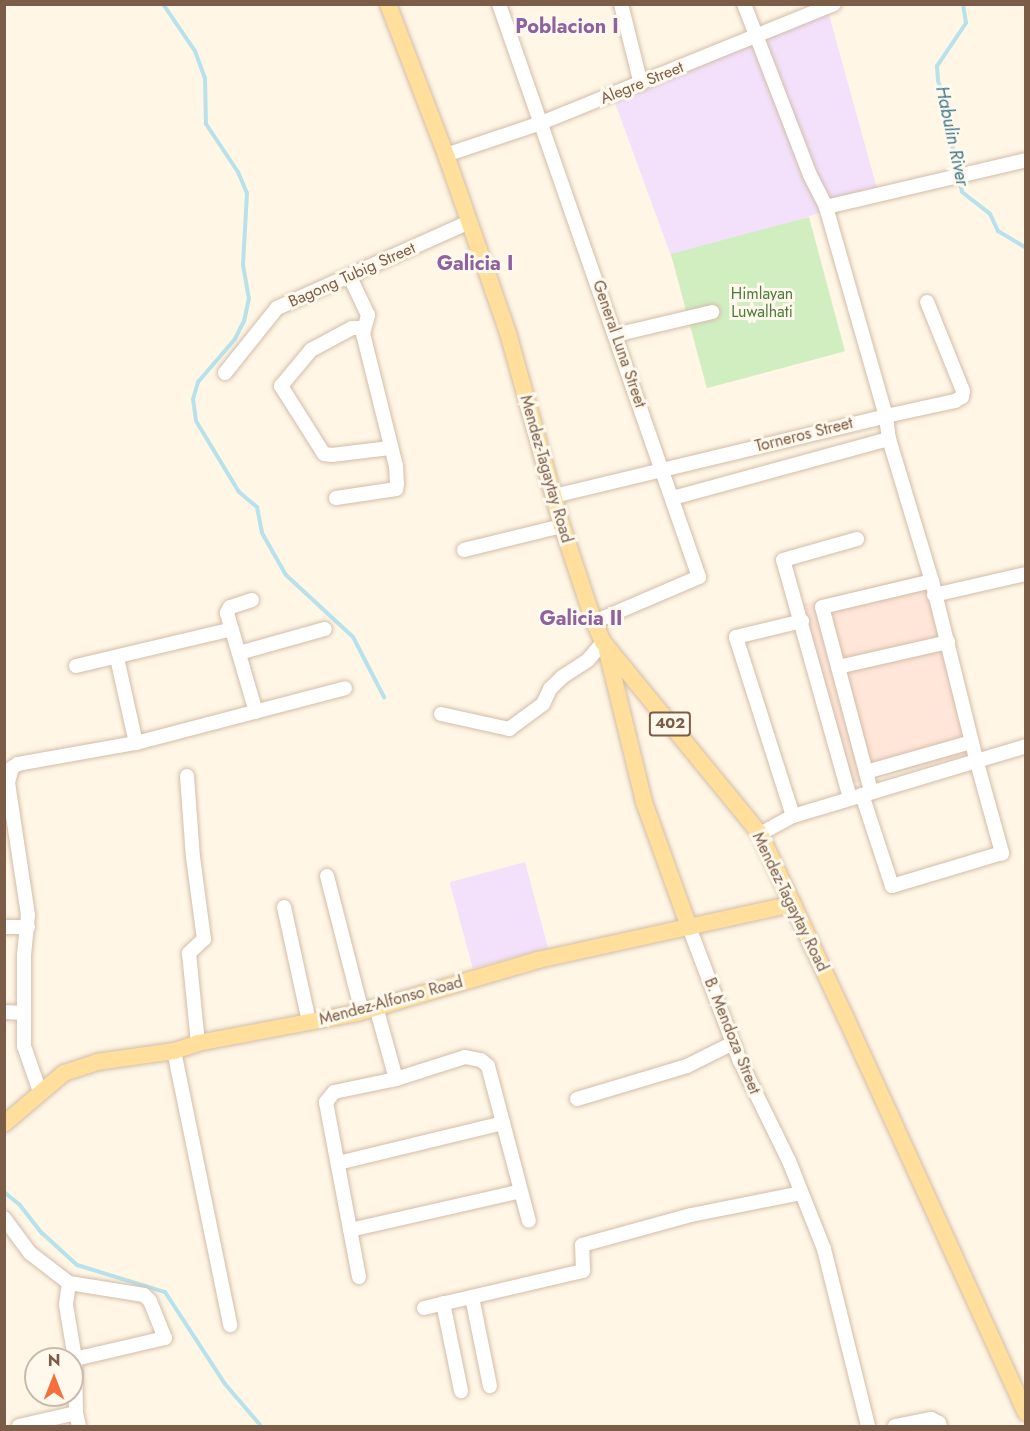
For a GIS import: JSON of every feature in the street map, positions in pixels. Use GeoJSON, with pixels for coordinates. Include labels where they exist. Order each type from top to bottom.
{"type":"FeatureCollection","features":[{"type":"Feature","properties":{"kind":"main road","name":"Mendez-Tagaytay Road"},"geometry":{"type":"LineString","coordinates":[[388,4],[446,155],[508,333],[561,526],[603,642],[760,834],[1026,1413]]}},
{"type":"Feature","properties":{"kind":"main road","name":"B. Mendoza Street"},"geometry":{"type":"LineString","coordinates":[[603,642],[619,696],[644,802],[689,927]]}},
{"type":"Feature","properties":{"kind":"main road"},"geometry":{"type":"LineString","coordinates":[[619,696],[629,688],[641,687]]}},
{"type":"Feature","properties":{"kind":"main road","name":"Mendez-Alfonso Road"},"geometry":{"type":"LineString","coordinates":[[4,1124],[64,1073],[97,1062],[174,1051],[198,1043],[369,1010],[538,960],[793,904]]}},
{"type":"Feature","properties":{"kind":"street","name":"General Luna Street"},"geometry":{"type":"LineString","coordinates":[[499,4],[699,578],[594,622]]}},
{"type":"Feature","properties":{"kind":"street"},"geometry":{"type":"LineString","coordinates":[[621,4],[641,84]]}},
{"type":"Feature","properties":{"kind":"street"},"geometry":{"type":"LineString","coordinates":[[744,4],[810,175],[826,207],[886,416],[889,439],[948,642],[971,742],[1002,853],[892,885],[783,560],[857,540]]}},
{"type":"Feature","properties":{"kind":"street","name":"Alegre Street"},"geometry":{"type":"LineString","coordinates":[[446,155],[541,123],[834,4]]}},
{"type":"Feature","properties":{"kind":"street"},"geometry":{"type":"LineString","coordinates":[[826,207],[988,167],[1026,160]]}},
{"type":"Feature","properties":{"kind":"street","name":"Bagong Tubig Street"},"geometry":{"type":"LineString","coordinates":[[225,373],[277,308],[469,222]]}},
{"type":"Feature","properties":{"kind":"street"},"geometry":{"type":"LineString","coordinates":[[336,498],[396,489],[396,466],[363,328],[368,315],[349,275]]}},
{"type":"Feature","properties":{"kind":"street","name":"Torneros Street"},"geometry":{"type":"LineString","coordinates":[[554,496],[955,401],[962,397],[963,391],[927,302]]}},
{"type":"Feature","properties":{"kind":"street"},"geometry":{"type":"LineString","coordinates":[[615,335],[712,312]]}},
{"type":"Feature","properties":{"kind":"street"},"geometry":{"type":"LineString","coordinates":[[363,328],[352,328],[311,350],[281,386],[324,454],[390,448]]}},
{"type":"Feature","properties":{"kind":"street"},"geometry":{"type":"LineString","coordinates":[[673,498],[889,439]]}},
{"type":"Feature","properties":{"kind":"street"},"geometry":{"type":"LineString","coordinates":[[464,550],[561,526]]}},
{"type":"Feature","properties":{"kind":"street"},"geometry":{"type":"LineString","coordinates":[[861,795],[866,772],[822,607],[1026,574]]}},
{"type":"Feature","properties":{"kind":"street"},"geometry":{"type":"LineString","coordinates":[[252,600],[227,610],[256,712]]}},
{"type":"Feature","properties":{"kind":"street"},"geometry":{"type":"LineString","coordinates":[[793,816],[736,637],[802,621]]}},
{"type":"Feature","properties":{"kind":"street"},"geometry":{"type":"LineString","coordinates":[[76,666],[232,629]]}},
{"type":"Feature","properties":{"kind":"street"},"geometry":{"type":"LineString","coordinates":[[239,653],[325,629]]}},
{"type":"Feature","properties":{"kind":"street"},"geometry":{"type":"LineString","coordinates":[[441,714],[509,729],[543,704],[550,688],[562,676],[588,660],[603,642]]}},
{"type":"Feature","properties":{"kind":"street"},"geometry":{"type":"LineString","coordinates":[[838,668],[948,642]]}},
{"type":"Feature","properties":{"kind":"street"},"geometry":{"type":"LineString","coordinates":[[117,658],[136,743]]}},
{"type":"Feature","properties":{"kind":"street"},"geometry":{"type":"LineString","coordinates":[[40,1092],[24,1046],[24,955],[28,927],[8,774],[18,764],[136,743],[345,688]]}},
{"type":"Feature","properties":{"kind":"street"},"geometry":{"type":"LineString","coordinates":[[866,772],[971,742]]}},
{"type":"Feature","properties":{"kind":"street"},"geometry":{"type":"LineString","coordinates":[[760,834],[793,816],[976,759],[1026,746]]}},
{"type":"Feature","properties":{"kind":"street"},"geometry":{"type":"LineString","coordinates":[[187,776],[193,857],[204,939],[189,953],[198,1043]]}},
{"type":"Feature","properties":{"kind":"street"},"geometry":{"type":"LineString","coordinates":[[327,876],[369,1010],[396,1079]]}},
{"type":"Feature","properties":{"kind":"street"},"geometry":{"type":"LineString","coordinates":[[284,907],[309,1022]]}},
{"type":"Feature","properties":{"kind":"street"},"geometry":{"type":"LineString","coordinates":[[4,927],[28,927]]}},
{"type":"Feature","properties":{"kind":"street","name":"B. Mendoza Street"},"geometry":{"type":"LineString","coordinates":[[689,927],[733,1043],[824,1249],[868,1426]]}},
{"type":"Feature","properties":{"kind":"street"},"geometry":{"type":"LineString","coordinates":[[4,1012],[24,1013]]}},
{"type":"Feature","properties":{"kind":"street"},"geometry":{"type":"LineString","coordinates":[[577,1099],[687,1066],[733,1043]]}},
{"type":"Feature","properties":{"kind":"street"},"geometry":{"type":"LineString","coordinates":[[174,1051],[230,1325]]}},
{"type":"Feature","properties":{"kind":"street"},"geometry":{"type":"LineString","coordinates":[[359,1277],[326,1102],[334,1092],[396,1079],[465,1058],[481,1060],[488,1066],[529,1221]]}},
{"type":"Feature","properties":{"kind":"street"},"geometry":{"type":"LineString","coordinates":[[338,1163],[503,1123]]}},
{"type":"Feature","properties":{"kind":"street"},"geometry":{"type":"LineString","coordinates":[[350,1230],[521,1191]]}},
{"type":"Feature","properties":{"kind":"street"},"geometry":{"type":"LineString","coordinates":[[424,1308],[583,1271],[582,1245],[691,1215],[801,1193]]}},
{"type":"Feature","properties":{"kind":"street"},"geometry":{"type":"LineString","coordinates":[[4,1218],[30,1253],[69,1282],[144,1295],[150,1301],[165,1338],[84,1357]]}},
{"type":"Feature","properties":{"kind":"street"},"geometry":{"type":"LineString","coordinates":[[69,1282],[66,1305],[73,1347]]}},
{"type":"Feature","properties":{"kind":"street"},"geometry":{"type":"LineString","coordinates":[[472,1297],[490,1386]]}},
{"type":"Feature","properties":{"kind":"street"},"geometry":{"type":"LineString","coordinates":[[443,1303],[461,1390]]}},
{"type":"Feature","properties":{"kind":"street"},"geometry":{"type":"LineString","coordinates":[[895,1426],[931,1419],[939,1422],[940,1426]]}},
{"type":"Feature","properties":{"kind":"street"},"geometry":{"type":"LineString","coordinates":[[19,1426],[77,1420]]}},
{"type":"Feature","properties":{"kind":"shaded area"},"geometry":{"type":"Polygon","coordinates":[[[828,11],[878,192],[674,264],[615,103],[828,11]]]}},
{"type":"Feature","properties":{"kind":"shaded area"},"geometry":{"type":"Polygon","coordinates":[[[927,573],[972,753],[844,785],[799,605],[927,573]]]}},
{"type":"Feature","properties":{"kind":"shaded area"},"geometry":{"type":"Polygon","coordinates":[[[525,862],[548,948],[473,968],[450,882],[525,862]]]}},
{"type":"Feature","properties":{"kind":"green space","name":"Himlayan Luwalhati"},"geometry":{"type":"Polygon","coordinates":[[[809,217],[845,351],[707,388],[671,254],[809,217]]]}},
{"type":"Feature","properties":{"kind":"waterway"},"geometry":{"type":"LineString","coordinates":[[163,4],[195,51],[205,78],[206,124],[238,172],[247,193],[243,265],[249,298],[244,321],[235,339],[198,382],[193,399],[196,421],[239,492],[257,507],[262,533],[286,575],[353,637],[384,697]]}},
{"type":"Feature","properties":{"kind":"waterway","name":"Habulin River"},"geometry":{"type":"LineString","coordinates":[[963,4],[966,23],[937,66],[938,81],[947,103],[955,165],[962,192],[990,214],[998,231],[1026,248]]}},
{"type":"Feature","properties":{"kind":"waterway"},"geometry":{"type":"LineString","coordinates":[[4,1192],[19,1204],[42,1233],[77,1265],[165,1292],[225,1384],[261,1426]]}},
{"type":"Feature","properties":{"kind":"district","name":"Poblacion I"},"geometry":{"type":"Point","coordinates":[567,26]}},
{"type":"Feature","properties":{"kind":"district","name":"Galicia I"},"geometry":{"type":"Point","coordinates":[475,263]}},
{"type":"Feature","properties":{"kind":"district","name":"Galicia II"},"geometry":{"type":"Point","coordinates":[581,618]}}]}
